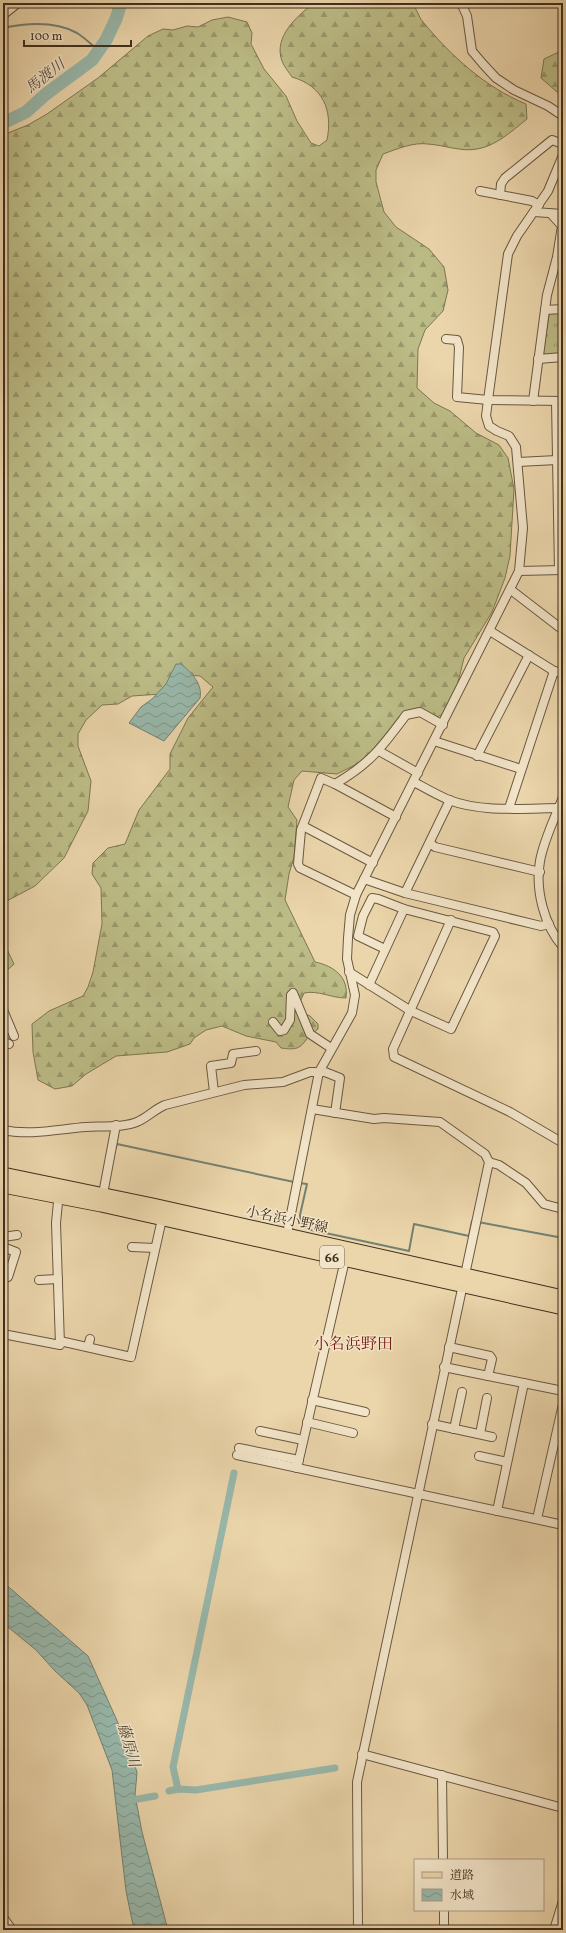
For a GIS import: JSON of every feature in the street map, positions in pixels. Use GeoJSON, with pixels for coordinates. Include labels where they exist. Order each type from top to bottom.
{"type":"FeatureCollection","features":[{"type":"Feature","properties":{"kind":"main road","name":"小名浜小野線"},"geometry":{"type":"LineString","coordinates":[[3,1174],[162,1219],[286,1241],[345,1260],[563,1297]]}},
{"type":"Feature","properties":{"kind":"main road","name":"小名浜小野線"},"geometry":{"type":"LineString","coordinates":[[3,1186],[103,1194],[286,1241],[463,1281],[563,1308]]}},
{"type":"Feature","properties":{"kind":"street"},"geometry":{"type":"LineString","coordinates":[[3,15],[18,3]]}},
{"type":"Feature","properties":{"kind":"street"},"geometry":{"type":"LineString","coordinates":[[461,3],[467,16],[472,51],[483,64],[496,78],[514,90],[548,106],[563,116]]}},
{"type":"Feature","properties":{"kind":"street"},"geometry":{"type":"LineString","coordinates":[[500,195],[501,184],[505,178],[552,140],[563,144]]}},
{"type":"Feature","properties":{"kind":"street"},"geometry":{"type":"LineString","coordinates":[[286,1241],[319,1072],[331,1048],[352,1013],[355,995],[347,959],[350,915],[356,895],[511,590],[519,571],[523,528],[516,447],[509,436],[496,431],[490,426],[486,416],[508,254],[517,236],[548,191],[561,164],[563,155]]}},
{"type":"Feature","properties":{"kind":"street"},"geometry":{"type":"LineString","coordinates":[[480,191],[532,201],[536,209],[552,215],[563,214]]}},
{"type":"Feature","properties":{"kind":"street"},"geometry":{"type":"LineString","coordinates":[[533,401],[545,310],[560,257],[562,226],[552,215]]}},
{"type":"Feature","properties":{"kind":"street"},"geometry":{"type":"LineString","coordinates":[[545,310],[563,308]]}},
{"type":"Feature","properties":{"kind":"street"},"geometry":{"type":"LineString","coordinates":[[446,339],[458,340],[457,397],[488,400],[559,401],[557,460],[560,488],[561,570],[519,571]]}},
{"type":"Feature","properties":{"kind":"street"},"geometry":{"type":"LineString","coordinates":[[538,359],[563,357]]}},
{"type":"Feature","properties":{"kind":"street"},"geometry":{"type":"LineString","coordinates":[[518,462],[557,460]]}},
{"type":"Feature","properties":{"kind":"street"},"geometry":{"type":"LineString","coordinates":[[511,590],[563,630]]}},
{"type":"Feature","properties":{"kind":"street"},"geometry":{"type":"LineString","coordinates":[[490,631],[554,671],[563,673]]}},
{"type":"Feature","properties":{"kind":"street"},"geometry":{"type":"LineString","coordinates":[[477,756],[529,655]]}},
{"type":"Feature","properties":{"kind":"street"},"geometry":{"type":"LineString","coordinates":[[510,808],[521,769],[554,671]]}},
{"type":"Feature","properties":{"kind":"street"},"geometry":{"type":"LineString","coordinates":[[335,784],[356,772],[379,751],[406,715],[420,712],[443,725]]}},
{"type":"Feature","properties":{"kind":"street"},"geometry":{"type":"LineString","coordinates":[[434,741],[521,769]]}},
{"type":"Feature","properties":{"kind":"street"},"geometry":{"type":"LineString","coordinates":[[379,751],[418,773]]}},
{"type":"Feature","properties":{"kind":"street"},"geometry":{"type":"LineString","coordinates":[[356,895],[300,868],[298,864],[303,826],[321,778],[396,817]]}},
{"type":"Feature","properties":{"kind":"street"},"geometry":{"type":"LineString","coordinates":[[414,782],[450,800],[483,808],[561,808]]}},
{"type":"Feature","properties":{"kind":"street"},"geometry":{"type":"LineString","coordinates":[[563,797],[561,808],[549,833],[540,861],[539,888],[544,915],[563,948]]}},
{"type":"Feature","properties":{"kind":"street"},"geometry":{"type":"LineString","coordinates":[[406,893],[450,800]]}},
{"type":"Feature","properties":{"kind":"street"},"geometry":{"type":"LineString","coordinates":[[303,826],[373,863]]}},
{"type":"Feature","properties":{"kind":"street"},"geometry":{"type":"LineString","coordinates":[[430,843],[435,847],[540,872]]}},
{"type":"Feature","properties":{"kind":"street"},"geometry":{"type":"LineString","coordinates":[[364,878],[406,893],[542,926],[549,924]]}},
{"type":"Feature","properties":{"kind":"street"},"geometry":{"type":"LineString","coordinates":[[349,972],[411,1012],[451,1029],[495,936],[493,932],[404,909],[372,898],[363,916],[358,936],[386,949]]}},
{"type":"Feature","properties":{"kind":"street"},"geometry":{"type":"LineString","coordinates":[[369,985],[404,909]]}},
{"type":"Feature","properties":{"kind":"street"},"geometry":{"type":"LineString","coordinates":[[451,920],[411,1012],[393,1049],[394,1057],[510,1112],[563,1143]]}},
{"type":"Feature","properties":{"kind":"street"},"geometry":{"type":"LineString","coordinates":[[273,1022],[280,1031],[284,1030],[288,1024],[291,994],[293,993],[310,1034],[331,1048]]}},
{"type":"Feature","properties":{"kind":"street"},"geometry":{"type":"LineString","coordinates":[[3,1010],[14,1036]]}},
{"type":"Feature","properties":{"kind":"street"},"geometry":{"type":"LineString","coordinates":[[214,1092],[211,1066],[231,1063],[233,1054],[256,1051]]}},
{"type":"Feature","properties":{"kind":"street"},"geometry":{"type":"LineString","coordinates":[[3,1130],[38,1132],[138,1122],[153,1110],[165,1105],[244,1085],[273,1084],[304,1074],[319,1072],[325,1072],[341,1079],[335,1113]]}},
{"type":"Feature","properties":{"kind":"street"},"geometry":{"type":"LineString","coordinates":[[312,1109],[374,1119],[384,1118],[440,1122],[485,1154],[489,1162],[444,1367],[357,1782],[358,1930]]}},
{"type":"Feature","properties":{"kind":"street"},"geometry":{"type":"LineString","coordinates":[[103,1194],[116,1125]]}},
{"type":"Feature","properties":{"kind":"street"},"geometry":{"type":"LineString","coordinates":[[489,1162],[499,1166],[526,1183],[544,1204],[563,1208]]}},
{"type":"Feature","properties":{"kind":"street"},"geometry":{"type":"LineString","coordinates":[[3,1334],[60,1345],[56,1224],[59,1191]]}},
{"type":"Feature","properties":{"kind":"street"},"geometry":{"type":"LineString","coordinates":[[60,1341],[89,1343],[131,1357],[162,1219]]}},
{"type":"Feature","properties":{"kind":"street"},"geometry":{"type":"LineString","coordinates":[[3,1237],[17,1235]]}},
{"type":"Feature","properties":{"kind":"street"},"geometry":{"type":"LineString","coordinates":[[3,1247],[16,1252],[8,1278],[3,1278]]}},
{"type":"Feature","properties":{"kind":"street"},"geometry":{"type":"LineString","coordinates":[[132,1247],[155,1248]]}},
{"type":"Feature","properties":{"kind":"street"},"geometry":{"type":"LineString","coordinates":[[298,1464],[345,1260]]}},
{"type":"Feature","properties":{"kind":"street"},"geometry":{"type":"LineString","coordinates":[[39,1280],[58,1279]]}},
{"type":"Feature","properties":{"kind":"street"},"geometry":{"type":"LineString","coordinates":[[449,1346],[490,1356],[492,1359],[488,1376]]}},
{"type":"Feature","properties":{"kind":"street"},"geometry":{"type":"LineString","coordinates":[[444,1367],[563,1391]]}},
{"type":"Feature","properties":{"kind":"street"},"geometry":{"type":"LineString","coordinates":[[497,1510],[524,1383]]}},
{"type":"Feature","properties":{"kind":"street"},"geometry":{"type":"LineString","coordinates":[[454,1429],[462,1392]]}},
{"type":"Feature","properties":{"kind":"street"},"geometry":{"type":"LineString","coordinates":[[480,1434],[487,1398]]}},
{"type":"Feature","properties":{"kind":"street"},"geometry":{"type":"LineString","coordinates":[[312,1400],[364,1412]]}},
{"type":"Feature","properties":{"kind":"street"},"geometry":{"type":"LineString","coordinates":[[537,1519],[563,1404]]}},
{"type":"Feature","properties":{"kind":"street"},"geometry":{"type":"LineString","coordinates":[[307,1422],[352,1433]]}},
{"type":"Feature","properties":{"kind":"street"},"geometry":{"type":"LineString","coordinates":[[432,1424],[492,1437]]}},
{"type":"Feature","properties":{"kind":"street"},"geometry":{"type":"LineString","coordinates":[[260,1431],[303,1440]]}},
{"type":"Feature","properties":{"kind":"street"},"geometry":{"type":"LineString","coordinates":[[238,1452],[298,1464],[417,1494],[563,1524]]}},
{"type":"Feature","properties":{"kind":"street"},"geometry":{"type":"LineString","coordinates":[[479,1456],[507,1462]]}},
{"type":"Feature","properties":{"kind":"street"},"geometry":{"type":"LineString","coordinates":[[362,1754],[563,1808]]}},
{"type":"Feature","properties":{"kind":"street"},"geometry":{"type":"LineString","coordinates":[[442,1776],[443,1859]]}},
{"type":"Feature","properties":{"kind":"street"},"geometry":{"type":"LineString","coordinates":[[554,1930],[563,1901]]}},
{"type":"Feature","properties":{"kind":"street"},"geometry":{"type":"LineString","coordinates":[[444,1911],[444,1930]]}},
{"type":"Feature","properties":{"kind":"street"},"geometry":{"type":"LineString","coordinates":[[3,1916],[12,1930]]}},
{"type":"Feature","properties":{"kind":"green space"},"geometry":{"type":"Polygon","coordinates":[[[314,3],[412,4],[416,8],[423,22],[457,58],[483,80],[526,104],[527,119],[491,145],[471,150],[428,144],[411,145],[383,154],[376,170],[376,182],[384,212],[396,227],[429,249],[444,267],[448,290],[443,311],[425,330],[418,349],[417,388],[434,403],[450,411],[476,433],[499,445],[508,458],[514,489],[510,556],[505,578],[492,612],[464,658],[455,694],[443,714],[437,717],[411,710],[371,757],[337,774],[302,771],[294,780],[288,807],[297,820],[294,857],[289,874],[285,900],[315,962],[328,966],[343,978],[346,998],[319,993],[304,993],[300,1002],[301,1012],[310,1016],[318,1024],[318,1029],[298,1048],[281,1048],[276,1042],[246,1036],[222,1026],[206,1030],[194,1038],[190,1044],[167,1052],[116,1056],[86,1074],[72,1086],[55,1089],[38,1080],[33,1052],[32,1024],[49,1011],[83,996],[88,987],[93,972],[102,924],[101,888],[92,874],[93,863],[108,848],[125,844],[139,810],[170,769],[170,754],[188,718],[213,687],[200,676],[184,675],[161,694],[132,696],[118,704],[102,705],[86,720],[78,734],[78,746],[91,781],[88,811],[64,858],[35,886],[3,903],[3,135],[28,125],[47,114],[98,78],[148,36],[163,29],[173,30],[187,26],[198,27],[212,20],[228,17],[247,22],[252,33],[251,44],[264,69],[286,96],[297,121],[311,143],[319,146],[327,140],[327,109],[318,93],[311,86],[292,77],[282,61],[280,52],[281,44],[288,28],[314,3]]]}},
{"type":"Feature","properties":{"kind":"green space"},"geometry":{"type":"Polygon","coordinates":[[[563,50],[563,93],[557,92],[541,78],[544,59],[563,50]]]}},
{"type":"Feature","properties":{"kind":"green space"},"geometry":{"type":"Polygon","coordinates":[[[563,312],[563,355],[545,356],[543,354],[549,315],[551,313],[563,312]]]}},
{"type":"Feature","properties":{"kind":"green space"},"geometry":{"type":"Polygon","coordinates":[[[3,941],[14,964],[3,974],[3,941]]]}},
{"type":"Feature","properties":{"kind":"water"},"geometry":{"type":"Polygon","coordinates":[[[176,664],[181,664],[189,671],[198,683],[200,688],[200,698],[164,741],[129,723],[141,707],[152,699],[166,684],[176,664]]]}},
{"type":"Feature","properties":{"kind":"water"},"geometry":{"type":"Polygon","coordinates":[[[3,1582],[88,1656],[132,1754],[137,1773],[135,1795],[142,1832],[168,1930],[134,1930],[126,1891],[112,1770],[87,1705],[79,1693],[55,1671],[36,1650],[3,1623],[3,1582]]]}},
{"type":"Feature","properties":{"kind":"waterway","name":"馬渡川"},"geometry":{"type":"LineString","coordinates":[[3,123],[26,112],[46,94],[92,60],[106,40],[116,19],[121,3]]}},
{"type":"Feature","properties":{"kind":"waterway"},"geometry":{"type":"LineString","coordinates":[[3,28],[31,24],[60,26],[77,33],[99,51]]}},
{"type":"Feature","properties":{"kind":"waterway"},"geometry":{"type":"LineString","coordinates":[[115,1150],[117,1144],[294,1182]]}},
{"type":"Feature","properties":{"kind":"waterway"},"geometry":{"type":"LineString","coordinates":[[299,1183],[307,1184],[300,1215],[301,1225],[307,1229],[409,1251],[414,1224],[469,1236],[473,1221]]}},
{"type":"Feature","properties":{"kind":"waterway"},"geometry":{"type":"LineString","coordinates":[[478,1222],[563,1238]]}},
{"type":"Feature","properties":{"kind":"waterway"},"geometry":{"type":"LineString","coordinates":[[178,1789],[173,1767],[234,1473]]}},
{"type":"Feature","properties":{"kind":"waterway"},"geometry":{"type":"LineString","coordinates":[[169,1791],[178,1789],[196,1790],[335,1768]]}},
{"type":"Feature","properties":{"kind":"waterway"},"geometry":{"type":"LineString","coordinates":[[127,1801],[155,1796]]}},
{"type":"Feature","properties":{"kind":"district","name":"小名浜野田"},"geometry":{"type":"Point","coordinates":[353,1343]}},
{"type":"Feature","properties":{"kind":"water label","name":"藤原川"},"geometry":{"type":"Point","coordinates":[129,1745]}}]}
